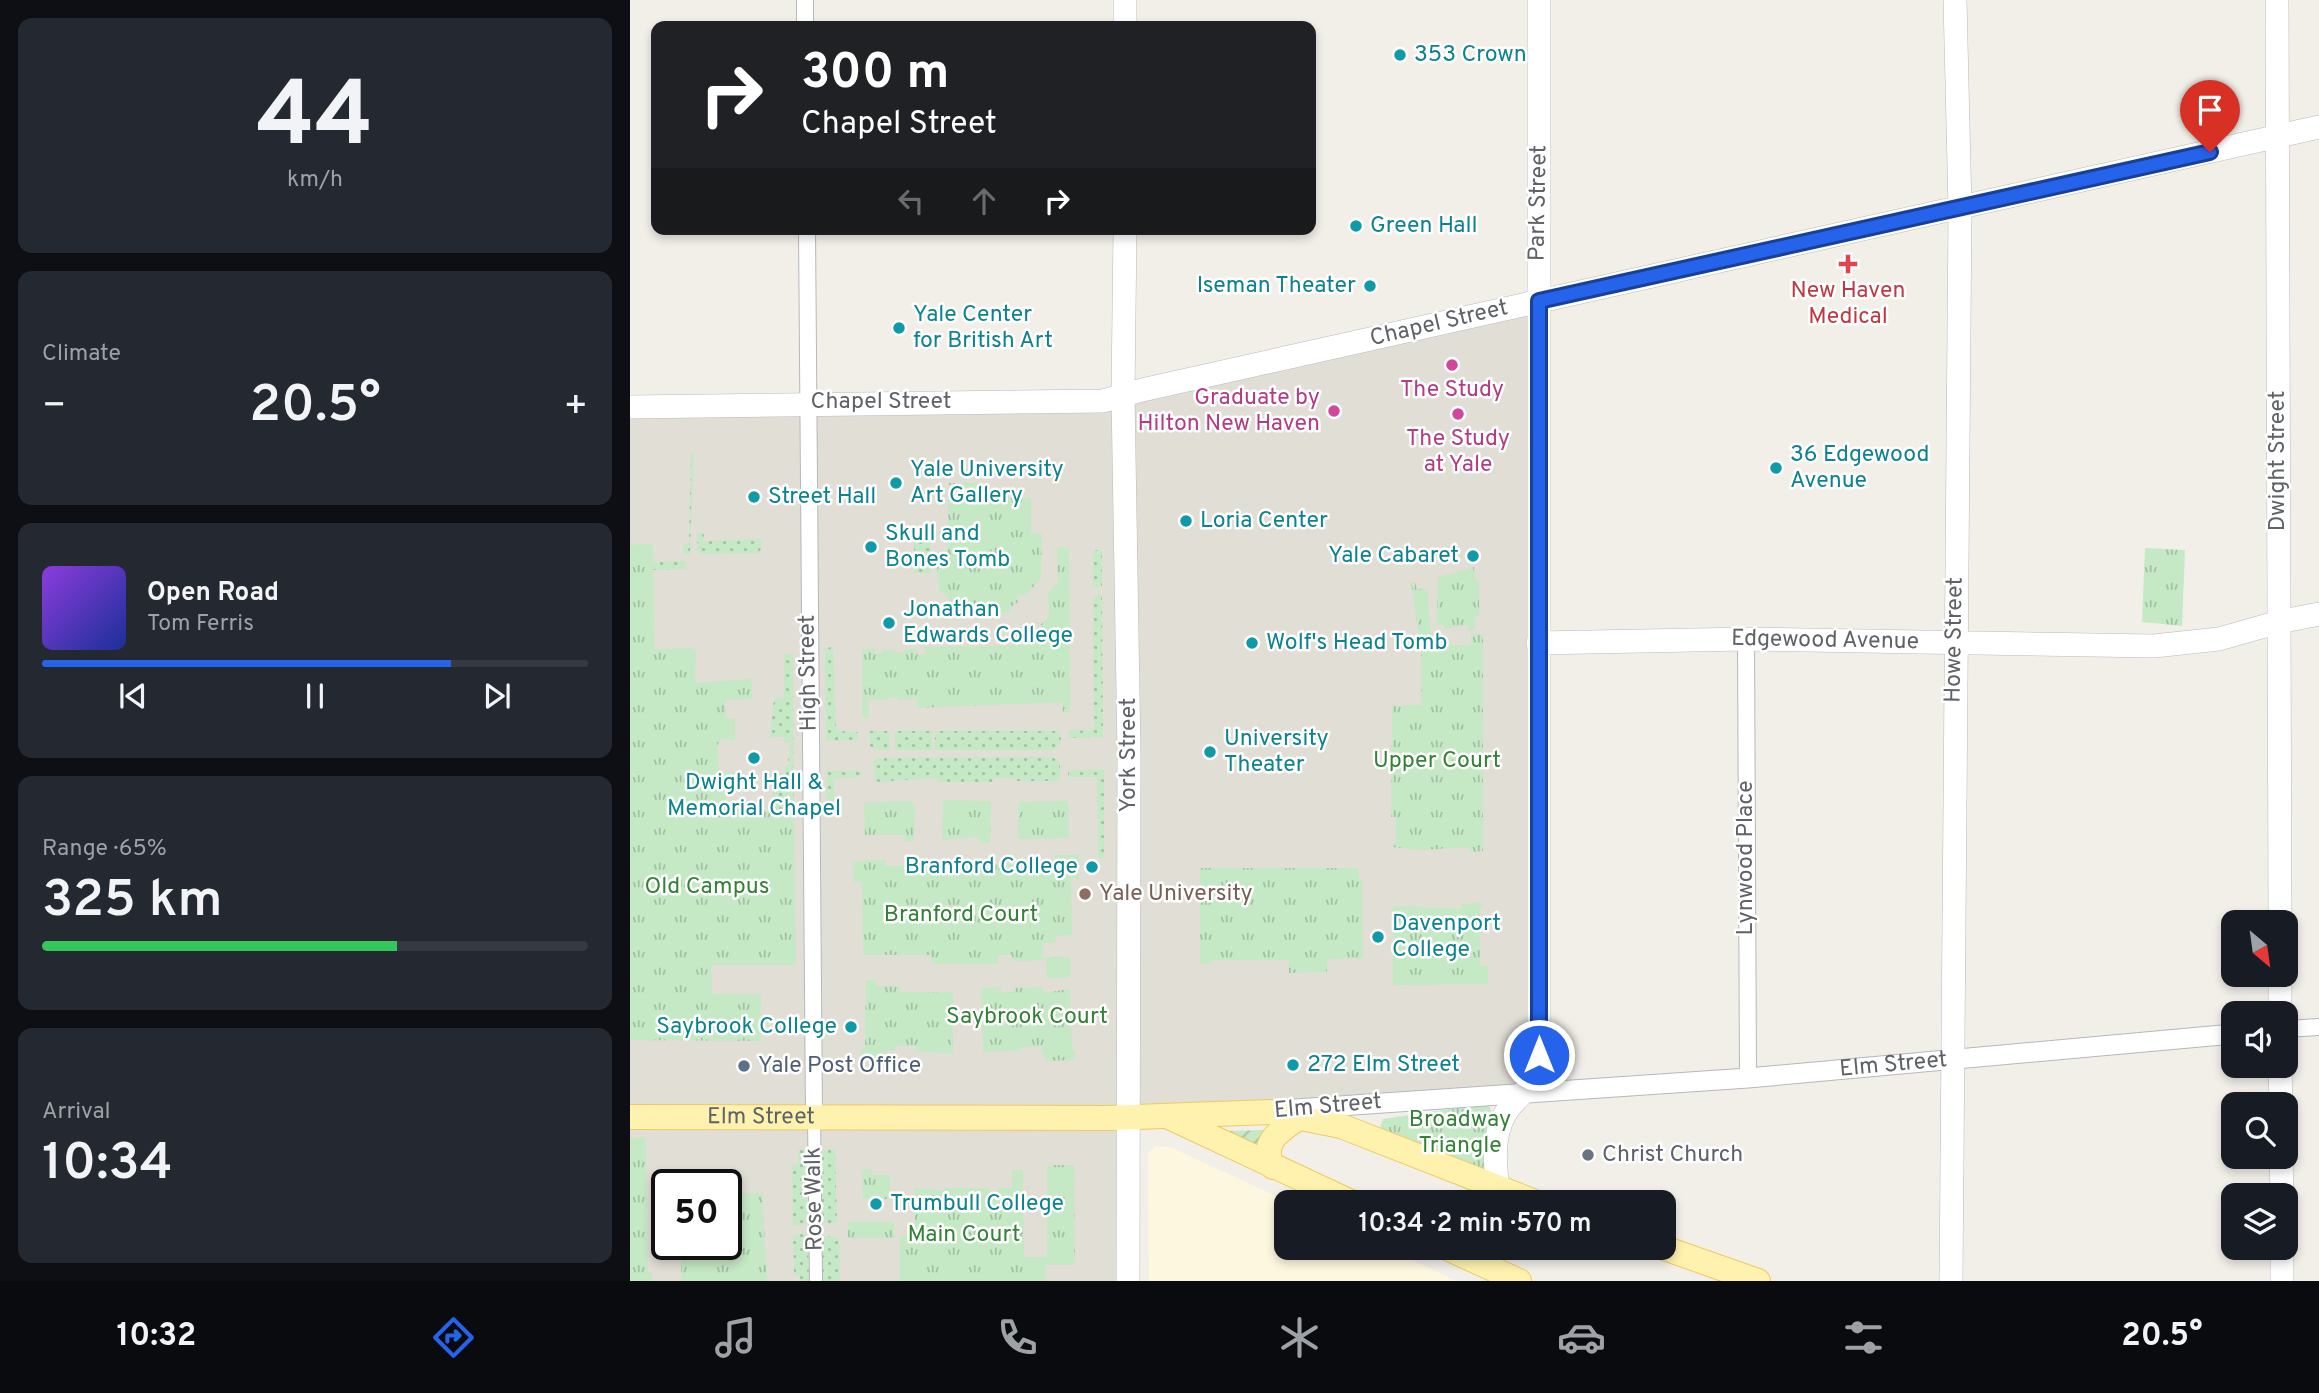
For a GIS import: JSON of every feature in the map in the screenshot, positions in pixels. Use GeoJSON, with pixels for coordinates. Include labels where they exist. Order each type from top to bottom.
{"type":"FeatureCollection","features":[{"type":"Feature","properties":{"kind":"main road"},"geometry":{"type":"LineString","coordinates":[[1125,0],[1125,21]]}},
{"type":"Feature","properties":{"kind":"main road","name":"Park Street"},"geometry":{"type":"LineString","coordinates":[[1498,1189],[1496,1152],[1504,1115],[1526,1093],[1539,1071],[1539,0]]}},
{"type":"Feature","properties":{"kind":"main road","name":"Howe Street"},"geometry":{"type":"LineString","coordinates":[[1951,1281],[1960,208],[1955,0]]}},
{"type":"Feature","properties":{"kind":"main road","name":"Dwight Street"},"geometry":{"type":"LineString","coordinates":[[2277,0],[2280,910]]}},
{"type":"Feature","properties":{"kind":"main road","name":"Chapel Street"},"geometry":{"type":"LineString","coordinates":[[630,407],[1103,401],[2319,127]]}},
{"type":"Feature","properties":{"kind":"main road","name":"York Street"},"geometry":{"type":"LineString","coordinates":[[1125,235],[1123,395],[1129,754],[1128,1281]]}},
{"type":"Feature","properties":{"kind":"main road","name":"Edgewood Avenue"},"geometry":{"type":"LineString","coordinates":[[1538,643],[1746,639],[2154,646],[2218,639],[2319,614]]}},
{"type":"Feature","properties":{"kind":"main road"},"geometry":{"type":"LineString","coordinates":[[1269,1112],[1341,1126],[1501,1190]]}},
{"type":"Feature","properties":{"kind":"main road","name":"Elm Street"},"geometry":{"type":"LineString","coordinates":[[630,1117],[1167,1117],[1269,1112]]}},
{"type":"Feature","properties":{"kind":"main road"},"geometry":{"type":"LineString","coordinates":[[1167,1117],[1324,1190]]}},
{"type":"Feature","properties":{"kind":"main road"},"geometry":{"type":"LineString","coordinates":[[1273,1167],[1267,1153],[1270,1141],[1300,1117]]}},
{"type":"Feature","properties":{"kind":"main road"},"geometry":{"type":"LineString","coordinates":[[1676,1252],[1758,1281]]}},
{"type":"Feature","properties":{"kind":"main road"},"geometry":{"type":"LineString","coordinates":[[1473,1260],[1519,1281]]}},
{"type":"Feature","properties":{"kind":"main road"},"geometry":{"type":"LineString","coordinates":[[2282,1260],[2282,1281]]}},
{"type":"Feature","properties":{"kind":"street"},"geometry":{"type":"LineString","coordinates":[[805,0],[805,21]]}},
{"type":"Feature","properties":{"kind":"street","name":"High Street"},"geometry":{"type":"LineString","coordinates":[[807,235],[814,1116]]}},
{"type":"Feature","properties":{"kind":"street","name":"Lynwood Place"},"geometry":{"type":"LineString","coordinates":[[1746,639],[1748,1078]]}},
{"type":"Feature","properties":{"kind":"street"},"geometry":{"type":"LineString","coordinates":[[2298,1028],[2319,1027]]}},
{"type":"Feature","properties":{"kind":"street","name":"Elm Street"},"geometry":{"type":"LineString","coordinates":[[1269,1112],[1332,1105],[1748,1078],[2221,1035]]}},
{"type":"Feature","properties":{"kind":"street","name":"Rose Walk"},"geometry":{"type":"LineString","coordinates":[[814,1116],[816,1281]]}},
{"type":"Feature","properties":{"kind":"shaded area","name":"Yale University"},"geometry":{"type":"Polygon","coordinates":[[[1539,301],[1533,1084],[1128,1117],[1128,1281],[630,1281],[630,407],[1103,401],[1539,301]]]}},
{"type":"Feature","properties":{"kind":"shaded area"},"geometry":{"type":"Polygon","coordinates":[[[1155,1146],[1170,1147],[1274,1195],[1274,1260],[1412,1260],[1457,1281],[1149,1281],[1148,1154],[1155,1146]]]}},
{"type":"Feature","properties":{"kind":"green space"},"geometry":{"type":"Polygon","coordinates":[[[691,452],[694,452],[690,554],[683,554],[683,544],[689,543],[691,452]]]}},
{"type":"Feature","properties":{"kind":"green space"},"geometry":{"type":"Polygon","coordinates":[[[949,483],[986,483],[987,498],[1031,498],[1031,533],[1042,534],[1041,579],[1024,596],[1018,594],[1018,602],[1009,612],[953,615],[948,597],[939,590],[937,564],[947,563],[949,483]]]}},
{"type":"Feature","properties":{"kind":"green space"},"geometry":{"type":"Polygon","coordinates":[[[914,528],[930,528],[931,573],[914,573],[914,528]]]}},
{"type":"Feature","properties":{"kind":"green space"},"geometry":{"type":"Polygon","coordinates":[[[697,533],[704,533],[703,541],[762,539],[760,553],[698,554],[697,533]]]}},
{"type":"Feature","properties":{"kind":"green space","name":"Old Campus"},"geometry":{"type":"Polygon","coordinates":[[[630,543],[653,543],[654,649],[691,648],[696,651],[695,683],[751,679],[753,699],[725,700],[726,718],[735,719],[735,740],[720,739],[717,747],[719,772],[736,772],[736,792],[726,793],[726,812],[794,811],[796,965],[711,965],[712,994],[761,995],[761,1041],[630,1040],[630,543]]]}},
{"type":"Feature","properties":{"kind":"green space"},"geometry":{"type":"Polygon","coordinates":[[[1057,547],[1069,548],[1070,712],[1063,712],[1062,702],[917,708],[917,699],[898,700],[897,697],[889,697],[889,700],[868,699],[869,717],[862,717],[862,649],[875,649],[875,654],[883,653],[883,649],[903,653],[904,649],[916,649],[917,654],[925,654],[925,647],[1025,645],[1025,632],[1029,635],[1049,617],[1048,593],[1058,582],[1057,547]]]}},
{"type":"Feature","properties":{"kind":"green space"},"geometry":{"type":"Polygon","coordinates":[[[2145,548],[2185,550],[2182,626],[2142,622],[2145,548]]]}},
{"type":"Feature","properties":{"kind":"green space"},"geometry":{"type":"Polygon","coordinates":[[[1102,550],[1102,587],[1093,587],[1093,553],[1102,550]]]}},
{"type":"Feature","properties":{"kind":"green space"},"geometry":{"type":"Polygon","coordinates":[[[686,561],[686,569],[651,570],[651,562],[686,561]]]}},
{"type":"Feature","properties":{"kind":"green space"},"geometry":{"type":"Polygon","coordinates":[[[1474,567],[1475,579],[1479,580],[1479,616],[1475,616],[1475,630],[1468,630],[1468,625],[1444,629],[1443,625],[1437,625],[1438,577],[1474,567]]]}},
{"type":"Feature","properties":{"kind":"green space","name":"Upper Court"},"geometry":{"type":"Polygon","coordinates":[[[1411,582],[1415,582],[1417,590],[1423,588],[1427,591],[1432,645],[1471,645],[1471,634],[1483,634],[1483,851],[1470,852],[1469,847],[1423,850],[1391,847],[1391,844],[1396,843],[1396,817],[1391,817],[1392,706],[1421,705],[1421,649],[1411,582]]]}},
{"type":"Feature","properties":{"kind":"green space"},"geometry":{"type":"Polygon","coordinates":[[[1102,595],[1103,737],[1069,738],[1069,731],[1094,730],[1093,596],[1102,595]]]}},
{"type":"Feature","properties":{"kind":"green space"},"geometry":{"type":"Polygon","coordinates":[[[833,647],[836,731],[858,732],[858,740],[826,741],[825,648],[833,647]]]}},
{"type":"Feature","properties":{"kind":"green space"},"geometry":{"type":"Polygon","coordinates":[[[784,654],[793,654],[794,867],[716,823],[719,786],[736,792],[726,793],[726,812],[775,812],[770,773],[785,773],[785,766],[793,763],[788,761],[791,743],[784,742],[784,737],[770,737],[774,699],[784,698],[784,654]]]}},
{"type":"Feature","properties":{"kind":"green space"},"geometry":{"type":"Polygon","coordinates":[[[870,731],[889,731],[890,750],[878,750],[870,746],[870,731]]]}},
{"type":"Feature","properties":{"kind":"green space"},"geometry":{"type":"Polygon","coordinates":[[[895,731],[932,731],[932,750],[895,750],[895,731]]]}},
{"type":"Feature","properties":{"kind":"green space"},"geometry":{"type":"Polygon","coordinates":[[[935,731],[1060,731],[1061,742],[1053,750],[935,750],[935,731]]]}},
{"type":"Feature","properties":{"kind":"green space"},"geometry":{"type":"Polygon","coordinates":[[[1053,757],[1060,763],[1060,777],[1057,781],[994,778],[993,782],[938,782],[937,778],[875,782],[873,762],[878,758],[1053,757]]]}},
{"type":"Feature","properties":{"kind":"green space"},"geometry":{"type":"Polygon","coordinates":[[[1104,769],[1104,858],[1098,858],[1097,777],[1068,777],[1068,771],[1104,769]]]}},
{"type":"Feature","properties":{"kind":"green space"},"geometry":{"type":"Polygon","coordinates":[[[826,771],[861,771],[861,776],[834,779],[834,811],[827,811],[826,771]]]}},
{"type":"Feature","properties":{"kind":"green space"},"geometry":{"type":"Polygon","coordinates":[[[943,800],[991,801],[990,843],[980,843],[979,836],[942,840],[943,800]]]}},
{"type":"Feature","properties":{"kind":"green space"},"geometry":{"type":"Polygon","coordinates":[[[909,801],[915,806],[914,841],[905,841],[904,835],[865,835],[864,803],[909,801]]]}},
{"type":"Feature","properties":{"kind":"green space"},"geometry":{"type":"Polygon","coordinates":[[[1068,801],[1069,838],[1018,839],[1018,802],[1068,801]]]}},
{"type":"Feature","properties":{"kind":"green space","name":"Branford Court"},"geometry":{"type":"Polygon","coordinates":[[[1055,855],[1079,855],[1079,879],[1071,879],[1072,935],[1056,936],[1055,942],[1043,943],[1043,957],[1070,957],[1070,978],[1047,978],[1046,960],[1013,961],[1012,955],[998,955],[998,964],[932,964],[931,955],[863,955],[862,882],[854,882],[853,861],[885,860],[885,866],[1054,864],[1055,855]]]}},
{"type":"Feature","properties":{"kind":"green space"},"geometry":{"type":"Polygon","coordinates":[[[1200,868],[1358,868],[1359,881],[1362,881],[1363,958],[1327,959],[1327,972],[1289,973],[1289,960],[1212,960],[1212,964],[1200,964],[1200,868]]]}},
{"type":"Feature","properties":{"kind":"green space"},"geometry":{"type":"Polygon","coordinates":[[[1483,903],[1480,909],[1480,966],[1488,966],[1488,984],[1393,985],[1393,906],[1461,909],[1462,904],[1483,903]]]}},
{"type":"Feature","properties":{"kind":"green space"},"geometry":{"type":"Polygon","coordinates":[[[866,980],[876,980],[876,986],[900,987],[900,992],[953,992],[953,1053],[917,1052],[916,1046],[895,1046],[894,1050],[888,1050],[888,1059],[860,1059],[861,1049],[865,1048],[866,980]]]}},
{"type":"Feature","properties":{"kind":"green space","name":"Saybrook Court"},"geometry":{"type":"Polygon","coordinates":[[[1001,987],[1001,992],[1014,992],[1014,988],[1043,987],[1043,993],[1070,989],[1072,1050],[1075,1050],[1075,1060],[1046,1061],[1041,1047],[1020,1047],[1020,1051],[983,1052],[981,988],[1001,987]]]}},
{"type":"Feature","properties":{"kind":"green space","name":"Broadway Triangle"},"geometry":{"type":"Polygon","coordinates":[[[1484,1104],[1489,1106],[1492,1113],[1483,1146],[1484,1170],[1380,1128],[1383,1119],[1484,1104]]]}},
{"type":"Feature","properties":{"kind":"green space"},"geometry":{"type":"Polygon","coordinates":[[[1267,1130],[1260,1147],[1227,1131],[1229,1131],[1267,1130]]]}},
{"type":"Feature","properties":{"kind":"green space"},"geometry":{"type":"Polygon","coordinates":[[[630,1138],[646,1138],[648,1273],[652,1273],[652,1281],[630,1281],[630,1138]]]}},
{"type":"Feature","properties":{"kind":"green space"},"geometry":{"type":"Polygon","coordinates":[[[835,1149],[837,1223],[825,1223],[822,1221],[821,1150],[835,1149]]]}},
{"type":"Feature","properties":{"kind":"green space"},"geometry":{"type":"Polygon","coordinates":[[[798,1150],[807,1150],[807,1223],[793,1226],[792,1165],[798,1164],[798,1150]]]}},
{"type":"Feature","properties":{"kind":"green space","name":"Main Court"},"geometry":{"type":"Polygon","coordinates":[[[1047,1165],[1074,1165],[1075,1265],[1046,1265],[1045,1281],[900,1281],[900,1238],[902,1235],[915,1234],[915,1188],[943,1191],[944,1188],[989,1188],[990,1191],[998,1191],[999,1188],[1012,1188],[1012,1170],[1023,1170],[1024,1257],[1047,1257],[1047,1165]]]}},
{"type":"Feature","properties":{"kind":"green space"},"geometry":{"type":"Polygon","coordinates":[[[872,1169],[872,1175],[890,1175],[890,1199],[863,1199],[862,1170],[872,1169]]]}},
{"type":"Feature","properties":{"kind":"green space"},"geometry":{"type":"Polygon","coordinates":[[[762,1193],[767,1281],[681,1281],[681,1260],[742,1260],[742,1194],[762,1193]]]}},
{"type":"Feature","properties":{"kind":"green space"},"geometry":{"type":"Polygon","coordinates":[[[848,1222],[894,1222],[894,1238],[848,1238],[848,1222]]]}},
{"type":"Feature","properties":{"kind":"green space"},"geometry":{"type":"Polygon","coordinates":[[[804,1234],[808,1238],[809,1281],[800,1281],[799,1275],[794,1275],[793,1235],[804,1234]]]}},
{"type":"Feature","properties":{"kind":"green space"},"geometry":{"type":"Polygon","coordinates":[[[822,1238],[839,1238],[840,1281],[823,1281],[822,1238]]]}},
{"type":"Feature","properties":{"kind":"place","name":"353 Crown"},"geometry":{"type":"Point","coordinates":[1400,55]}},
{"type":"Feature","properties":{"kind":"place","name":"Green Hall"},"geometry":{"type":"Point","coordinates":[1356,226]}},
{"type":"Feature","properties":{"kind":"place","name":"New Haven Medical"},"geometry":{"type":"Point","coordinates":[1848,264]}},
{"type":"Feature","properties":{"kind":"place","name":"Iseman Theater"},"geometry":{"type":"Point","coordinates":[1370,286]}},
{"type":"Feature","properties":{"kind":"place","name":"Yale Center for British Art"},"geometry":{"type":"Point","coordinates":[899,328]}},
{"type":"Feature","properties":{"kind":"place","name":"The Study"},"geometry":{"type":"Point","coordinates":[1452,365]}},
{"type":"Feature","properties":{"kind":"place","name":"Graduate by Hilton New Haven"},"geometry":{"type":"Point","coordinates":[1334,411]}},
{"type":"Feature","properties":{"kind":"place","name":"The Study at Yale"},"geometry":{"type":"Point","coordinates":[1458,414]}},
{"type":"Feature","properties":{"kind":"place","name":"36 Edgewood Avenue"},"geometry":{"type":"Point","coordinates":[1776,468]}},
{"type":"Feature","properties":{"kind":"place","name":"Yale University Art Gallery"},"geometry":{"type":"Point","coordinates":[896,483]}},
{"type":"Feature","properties":{"kind":"place","name":"Street Hall"},"geometry":{"type":"Point","coordinates":[754,497]}},
{"type":"Feature","properties":{"kind":"place","name":"Loria Center"},"geometry":{"type":"Point","coordinates":[1186,521]}},
{"type":"Feature","properties":{"kind":"place","name":"Skull and Bones Tomb"},"geometry":{"type":"Point","coordinates":[871,547]}},
{"type":"Feature","properties":{"kind":"place","name":"Yale Cabaret"},"geometry":{"type":"Point","coordinates":[1473,556]}},
{"type":"Feature","properties":{"kind":"place","name":"Jonathan Edwards College"},"geometry":{"type":"Point","coordinates":[889,623]}},
{"type":"Feature","properties":{"kind":"place","name":"Wolf's Head Tomb"},"geometry":{"type":"Point","coordinates":[1252,643]}},
{"type":"Feature","properties":{"kind":"place","name":"University Theater"},"geometry":{"type":"Point","coordinates":[1210,752]}},
{"type":"Feature","properties":{"kind":"place","name":"Dwight Hall & Memorial Chapel"},"geometry":{"type":"Point","coordinates":[754,758]}},
{"type":"Feature","properties":{"kind":"place","name":"Branford College"},"geometry":{"type":"Point","coordinates":[1092,867]}},
{"type":"Feature","properties":{"kind":"place","name":"Yale University"},"geometry":{"type":"Point","coordinates":[1085,894]}},
{"type":"Feature","properties":{"kind":"place","name":"Davenport College"},"geometry":{"type":"Point","coordinates":[1378,937]}},
{"type":"Feature","properties":{"kind":"place","name":"Saybrook College"},"geometry":{"type":"Point","coordinates":[851,1027]}},
{"type":"Feature","properties":{"kind":"place","name":"272 Elm Street"},"geometry":{"type":"Point","coordinates":[1293,1065]}},
{"type":"Feature","properties":{"kind":"place","name":"Yale Post Office"},"geometry":{"type":"Point","coordinates":[744,1066]}},
{"type":"Feature","properties":{"kind":"place","name":"Christ Church"},"geometry":{"type":"Point","coordinates":[1588,1155]}},
{"type":"Feature","properties":{"kind":"place","name":"Trumbull College"},"geometry":{"type":"Point","coordinates":[876,1204]}},
{"type":"Feature","properties":{"kind":"route"},"geometry":{"type":"LineString","coordinates":[[1539,1055],[1539,301],[2210,152]]}}]}
